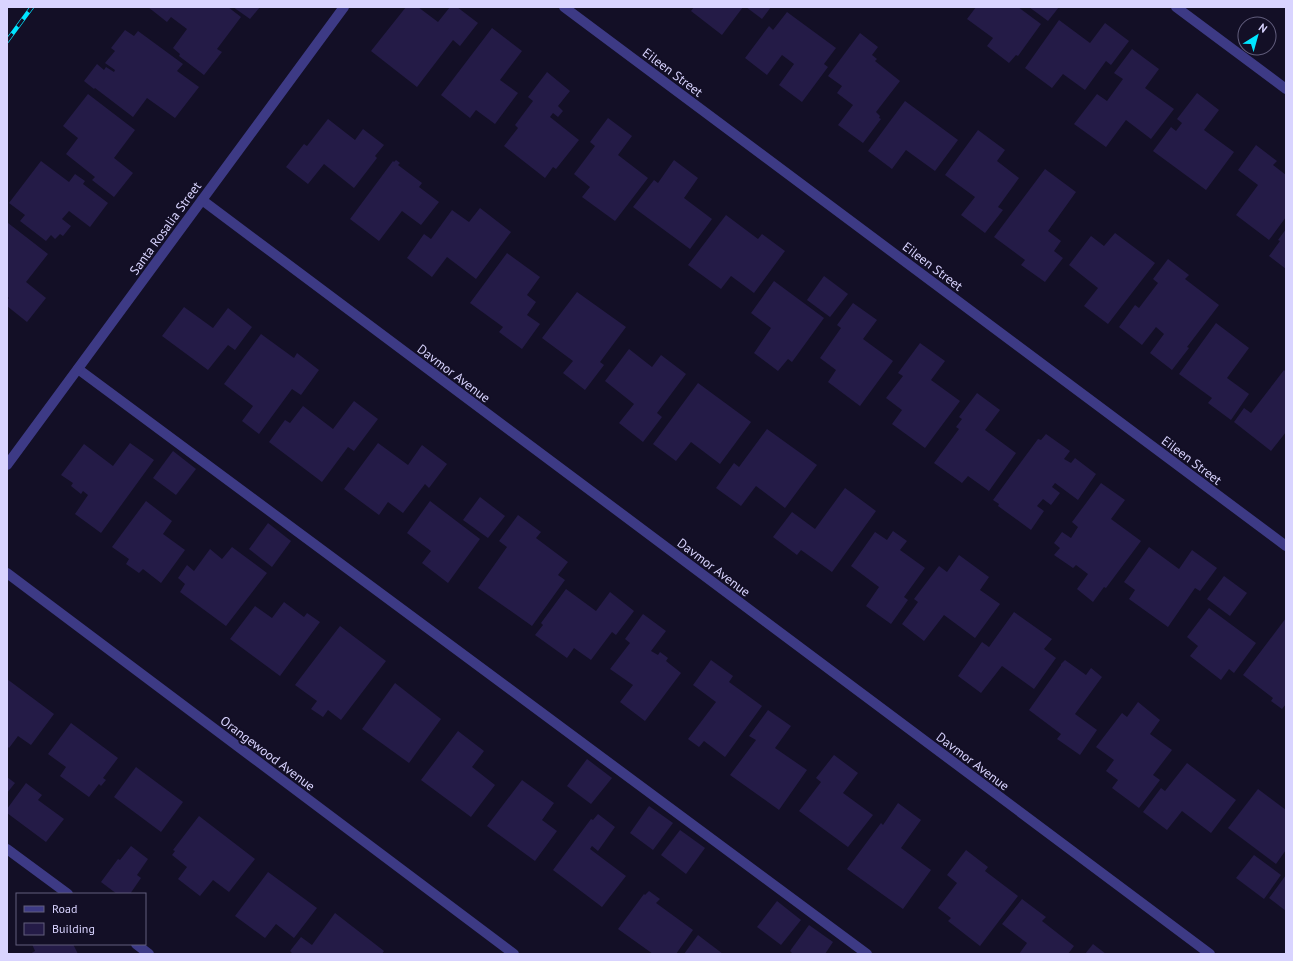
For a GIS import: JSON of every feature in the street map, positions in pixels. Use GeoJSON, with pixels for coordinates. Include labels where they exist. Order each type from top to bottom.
{"type":"FeatureCollection","features":[{"type":"Feature","properties":{"kind":"street","name":"Santa Rosalia Street"},"geometry":{"type":"LineString","coordinates":[[7,464],[344,7]]}},
{"type":"Feature","properties":{"kind":"street","name":"Eileen Street"},"geometry":{"type":"LineString","coordinates":[[564,7],[1286,546]]}},
{"type":"Feature","properties":{"kind":"street"},"geometry":{"type":"LineString","coordinates":[[1176,7],[1286,89]]}},
{"type":"Feature","properties":{"kind":"street","name":"Davmor Avenue"},"geometry":{"type":"LineString","coordinates":[[202,200],[1210,954]]}},
{"type":"Feature","properties":{"kind":"street"},"geometry":{"type":"LineString","coordinates":[[78,369],[867,954]]}},
{"type":"Feature","properties":{"kind":"street","name":"Orangewood Avenue"},"geometry":{"type":"LineString","coordinates":[[7,573],[514,954]]}},
{"type":"Feature","properties":{"kind":"street"},"geometry":{"type":"LineString","coordinates":[[7,849],[67,893]]}},
{"type":"Feature","properties":{"kind":"street"},"geometry":{"type":"LineString","coordinates":[[137,945],[149,954]]}},
{"type":"Feature","properties":{"kind":"building"},"geometry":{"type":"Polygon","coordinates":[[[148,7],[228,7],[241,17],[217,49],[222,52],[204,75],[179,56],[180,54],[173,48],[187,29],[171,17],[167,22],[148,7]]]}},
{"type":"Feature","properties":{"kind":"building"},"geometry":{"type":"Polygon","coordinates":[[[233,7],[260,7],[250,19],[233,7]]]}},
{"type":"Feature","properties":{"kind":"building"},"geometry":{"type":"Polygon","coordinates":[[[406,7],[418,7],[438,22],[450,7],[457,7],[478,23],[460,46],[453,40],[417,87],[371,51],[406,7]]]}},
{"type":"Feature","properties":{"kind":"building"},"geometry":{"type":"Polygon","coordinates":[[[694,7],[743,7],[722,35],[691,11],[694,7]]]}},
{"type":"Feature","properties":{"kind":"building"},"geometry":{"type":"Polygon","coordinates":[[[746,7],[771,7],[762,19],[746,7]]]}},
{"type":"Feature","properties":{"kind":"building"},"geometry":{"type":"Polygon","coordinates":[[[976,7],[1018,7],[1041,24],[1018,56],[1016,55],[1009,63],[987,46],[993,38],[967,19],[976,7]]]}},
{"type":"Feature","properties":{"kind":"building"},"geometry":{"type":"Polygon","coordinates":[[[1029,7],[1059,7],[1048,21],[1029,7]]]}},
{"type":"Feature","properties":{"kind":"building"},"geometry":{"type":"Polygon","coordinates":[[[787,12],[836,48],[824,64],[828,67],[802,102],[779,85],[794,64],[782,55],[767,75],[745,58],[769,26],[773,30],[787,12]]]}},
{"type":"Feature","properties":{"kind":"building"},"geometry":{"type":"Polygon","coordinates":[[[1059,20],[1090,43],[1105,23],[1129,41],[1111,65],[1106,61],[1085,90],[1063,74],[1052,88],[1025,68],[1059,20]]]}},
{"type":"Feature","properties":{"kind":"building"},"geometry":{"type":"Polygon","coordinates":[[[492,28],[522,51],[500,80],[518,93],[495,124],[476,110],[470,118],[441,95],[492,28]]]}},
{"type":"Feature","properties":{"kind":"building"},"geometry":{"type":"Polygon","coordinates":[[[125,30],[134,36],[138,31],[183,64],[177,71],[199,87],[175,118],[147,98],[133,117],[84,81],[97,64],[104,70],[106,67],[114,72],[115,70],[105,63],[115,51],[111,48],[125,30]]]}},
{"type":"Feature","properties":{"kind":"building"},"geometry":{"type":"Polygon","coordinates":[[[860,33],[878,47],[872,55],[877,59],[875,61],[900,81],[876,112],[881,119],[863,143],[838,125],[853,105],[837,93],[842,86],[828,76],[860,33]]]}},
{"type":"Feature","properties":{"kind":"building"},"geometry":{"type":"Polygon","coordinates":[[[1132,49],[1159,69],[1145,88],[1174,109],[1151,139],[1126,120],[1106,147],[1074,124],[1097,94],[1107,101],[1123,79],[1114,73],[1132,49]]]}},
{"type":"Feature","properties":{"kind":"building"},"geometry":{"type":"Polygon","coordinates":[[[547,72],[570,91],[558,106],[563,111],[558,117],[553,113],[550,117],[579,140],[556,169],[553,167],[545,178],[504,146],[518,128],[515,125],[533,101],[528,97],[547,72]]]}},
{"type":"Feature","properties":{"kind":"building"},"geometry":{"type":"Polygon","coordinates":[[[1197,93],[1219,110],[1204,130],[1234,152],[1206,190],[1153,151],[1171,127],[1176,131],[1182,123],[1177,119],[1197,93]]]}},
{"type":"Feature","properties":{"kind":"building"},"geometry":{"type":"Polygon","coordinates":[[[88,94],[135,130],[114,158],[133,173],[114,197],[92,180],[95,177],[66,154],[78,138],[63,126],[88,94]]]}},
{"type":"Feature","properties":{"kind":"building"},"geometry":{"type":"Polygon","coordinates":[[[905,101],[958,140],[935,171],[906,150],[892,169],[868,151],[905,101]]]}},
{"type":"Feature","properties":{"kind":"building"},"geometry":{"type":"Polygon","coordinates":[[[608,118],[632,136],[618,155],[648,178],[615,221],[582,197],[590,187],[574,174],[595,146],[590,142],[608,118]]]}},
{"type":"Feature","properties":{"kind":"building"},"geometry":{"type":"Polygon","coordinates":[[[328,119],[355,140],[363,129],[384,145],[375,156],[377,158],[354,188],[324,164],[308,184],[286,167],[304,144],[307,146],[328,119]]]}},
{"type":"Feature","properties":{"kind":"building"},"geometry":{"type":"Polygon","coordinates":[[[978,130],[1005,150],[997,161],[1019,178],[998,207],[1003,210],[985,233],[961,215],[975,197],[945,175],[978,130]]]}},
{"type":"Feature","properties":{"kind":"building"},"geometry":{"type":"Polygon","coordinates":[[[1256,145],[1277,161],[1273,165],[1286,175],[1286,217],[1269,240],[1236,215],[1258,185],[1238,170],[1256,145]]]}},
{"type":"Feature","properties":{"kind":"building"},"geometry":{"type":"Polygon","coordinates":[[[396,160],[400,163],[398,165],[422,183],[419,187],[439,202],[421,225],[402,211],[379,241],[350,219],[393,161],[394,162],[396,160]]]}},
{"type":"Feature","properties":{"kind":"building"},"geometry":{"type":"Polygon","coordinates":[[[674,160],[698,178],[684,198],[712,219],[690,249],[633,207],[654,180],[658,183],[674,160]]]}},
{"type":"Feature","properties":{"kind":"building"},"geometry":{"type":"Polygon","coordinates":[[[41,161],[69,182],[75,174],[85,181],[83,184],[108,203],[90,227],[69,211],[62,219],[71,226],[63,236],[60,234],[55,239],[51,235],[46,241],[20,221],[25,215],[9,203],[41,161]]]}},
{"type":"Feature","properties":{"kind":"building"},"geometry":{"type":"Polygon","coordinates":[[[1045,169],[1076,192],[1048,231],[1061,241],[1054,251],[1063,258],[1045,282],[1021,265],[1025,260],[994,237],[1045,169]]]}},
{"type":"Feature","properties":{"kind":"building"},"geometry":{"type":"Polygon","coordinates":[[[480,208],[511,232],[476,279],[447,257],[432,277],[407,258],[424,234],[431,239],[452,210],[469,222],[480,208]]]}},
{"type":"Feature","properties":{"kind":"building"},"geometry":{"type":"Polygon","coordinates":[[[726,215],[758,239],[762,234],[785,251],[754,293],[731,276],[721,289],[688,265],[726,215]]]}},
{"type":"Feature","properties":{"kind":"building"},"geometry":{"type":"Polygon","coordinates":[[[8,223],[48,254],[26,282],[46,298],[27,322],[7,306],[7,300],[9,298],[7,296],[8,223]]]}},
{"type":"Feature","properties":{"kind":"building"},"geometry":{"type":"Polygon","coordinates":[[[1286,229],[1286,269],[1269,256],[1280,241],[1278,240],[1286,229]]]}},
{"type":"Feature","properties":{"kind":"building"},"geometry":{"type":"Polygon","coordinates":[[[1115,233],[1155,263],[1108,324],[1084,306],[1098,288],[1069,265],[1091,236],[1104,246],[1115,233]]]}},
{"type":"Feature","properties":{"kind":"building"},"geometry":{"type":"Polygon","coordinates":[[[507,253],[540,277],[527,295],[536,302],[527,315],[540,324],[522,349],[499,332],[503,327],[470,303],[507,253]]]}},
{"type":"Feature","properties":{"kind":"building"},"geometry":{"type":"Polygon","coordinates":[[[1168,259],[1189,275],[1185,279],[1219,305],[1187,347],[1189,348],[1172,370],[1150,353],[1164,334],[1156,327],[1142,345],[1119,327],[1135,305],[1139,308],[1158,283],[1153,279],[1168,259]]]}},
{"type":"Feature","properties":{"kind":"building"},"geometry":{"type":"Polygon","coordinates":[[[824,276],[848,294],[830,317],[807,300],[824,276]]]}},
{"type":"Feature","properties":{"kind":"building"},"geometry":{"type":"Polygon","coordinates":[[[774,281],[824,318],[792,362],[788,359],[778,371],[754,353],[771,328],[751,313],[774,281]]]}},
{"type":"Feature","properties":{"kind":"building"},"geometry":{"type":"Polygon","coordinates":[[[577,292],[626,327],[600,362],[604,365],[585,390],[563,373],[573,361],[542,338],[577,292]]]}},
{"type":"Feature","properties":{"kind":"building"},"geometry":{"type":"Polygon","coordinates":[[[853,303],[877,320],[863,339],[893,361],[860,406],[828,382],[836,370],[820,358],[841,328],[837,325],[853,303]]]}},
{"type":"Feature","properties":{"kind":"building"},"geometry":{"type":"Polygon","coordinates":[[[184,307],[213,328],[228,308],[252,327],[235,350],[228,345],[208,370],[162,336],[184,307]]]}},
{"type":"Feature","properties":{"kind":"building"},"geometry":{"type":"Polygon","coordinates":[[[1216,323],[1249,348],[1227,378],[1249,394],[1231,420],[1208,403],[1212,398],[1179,374],[1216,323]]]}},
{"type":"Feature","properties":{"kind":"building"},"geometry":{"type":"Polygon","coordinates":[[[261,334],[294,358],[297,353],[319,370],[301,395],[292,389],[259,434],[242,421],[253,406],[224,384],[261,334]]]}},
{"type":"Feature","properties":{"kind":"building"},"geometry":{"type":"Polygon","coordinates":[[[920,343],[945,361],[931,380],[960,401],[925,448],[892,424],[902,410],[886,398],[903,376],[898,373],[920,343]]]}},
{"type":"Feature","properties":{"kind":"building"},"geometry":{"type":"Polygon","coordinates":[[[629,349],[652,367],[661,355],[686,374],[657,413],[662,417],[643,442],[619,423],[634,404],[605,381],[629,349]]]}},
{"type":"Feature","properties":{"kind":"building"},"geometry":{"type":"Polygon","coordinates":[[[1284,370],[1286,372],[1286,432],[1271,451],[1234,422],[1244,408],[1251,413],[1284,370]]]}},
{"type":"Feature","properties":{"kind":"building"},"geometry":{"type":"Polygon","coordinates":[[[698,383],[751,422],[720,464],[691,442],[676,461],[653,444],[698,383]]]}},
{"type":"Feature","properties":{"kind":"building"},"geometry":{"type":"Polygon","coordinates":[[[977,393],[1000,410],[985,430],[1016,453],[989,491],[968,476],[962,483],[934,463],[959,429],[956,427],[962,419],[959,417],[977,393]]]}},
{"type":"Feature","properties":{"kind":"building"},"geometry":{"type":"Polygon","coordinates":[[[354,401],[378,419],[354,451],[348,447],[322,482],[269,442],[285,420],[290,423],[303,406],[333,429],[354,401]]]}},
{"type":"Feature","properties":{"kind":"building"},"geometry":{"type":"Polygon","coordinates":[[[767,429],[817,465],[785,508],[756,486],[741,506],[716,488],[734,463],[739,467],[767,429]]]}},
{"type":"Feature","properties":{"kind":"building"},"geometry":{"type":"Polygon","coordinates":[[[1046,434],[1070,451],[1064,459],[1071,463],[1075,458],[1096,474],[1078,500],[1055,483],[1052,487],[1060,493],[1051,505],[1043,499],[1037,506],[1044,511],[1031,530],[998,506],[999,504],[993,500],[1038,439],[1041,440],[1046,434]]]}},
{"type":"Feature","properties":{"kind":"building"},"geometry":{"type":"Polygon","coordinates":[[[130,443],[154,460],[101,533],[75,514],[88,495],[83,491],[81,494],[71,486],[73,483],[61,475],[84,444],[113,466],[130,443]]]}},
{"type":"Feature","properties":{"kind":"building"},"geometry":{"type":"Polygon","coordinates":[[[378,443],[408,465],[422,445],[447,464],[429,488],[425,484],[403,513],[388,502],[379,515],[344,489],[378,443]]]}},
{"type":"Feature","properties":{"kind":"building"},"geometry":{"type":"Polygon","coordinates":[[[173,451],[196,469],[176,495],[153,478],[173,451]]]}},
{"type":"Feature","properties":{"kind":"building"},"geometry":{"type":"Polygon","coordinates":[[[1101,483],[1125,500],[1111,519],[1141,541],[1106,588],[1104,587],[1093,602],[1077,589],[1088,574],[1076,565],[1073,568],[1054,555],[1060,548],[1054,543],[1062,532],[1071,538],[1078,527],[1072,522],[1101,483]]]}},
{"type":"Feature","properties":{"kind":"building"},"geometry":{"type":"Polygon","coordinates":[[[845,488],[876,511],[832,572],[801,550],[797,555],[773,537],[792,512],[815,529],[845,488]]]}},
{"type":"Feature","properties":{"kind":"building"},"geometry":{"type":"Polygon","coordinates":[[[480,497],[505,516],[488,538],[463,520],[480,497]]]}},
{"type":"Feature","properties":{"kind":"building"},"geometry":{"type":"Polygon","coordinates":[[[146,501],[172,521],[163,534],[185,550],[161,583],[143,569],[139,573],[126,564],[129,559],[112,547],[146,501]]]}},
{"type":"Feature","properties":{"kind":"building"},"geometry":{"type":"Polygon","coordinates":[[[430,501],[480,539],[448,583],[422,563],[431,551],[407,533],[430,501]]]}},
{"type":"Feature","properties":{"kind":"building"},"geometry":{"type":"Polygon","coordinates":[[[518,515],[541,532],[536,538],[568,562],[558,575],[565,580],[532,626],[478,588],[507,547],[499,541],[518,515]]]}},
{"type":"Feature","properties":{"kind":"building"},"geometry":{"type":"Polygon","coordinates":[[[268,523],[291,541],[272,567],[249,549],[268,523]]]}},
{"type":"Feature","properties":{"kind":"building"},"geometry":{"type":"Polygon","coordinates":[[[893,531],[907,541],[900,550],[925,568],[904,597],[908,600],[891,624],[866,606],[879,587],[851,566],[875,532],[887,540],[893,531]]]}},
{"type":"Feature","properties":{"kind":"building"},"geometry":{"type":"Polygon","coordinates":[[[232,547],[267,573],[226,626],[180,592],[185,584],[178,578],[187,565],[194,571],[210,549],[222,559],[232,547]]]}},
{"type":"Feature","properties":{"kind":"building"},"geometry":{"type":"Polygon","coordinates":[[[1149,547],[1179,569],[1192,550],[1217,568],[1200,591],[1195,588],[1168,627],[1129,599],[1135,590],[1124,582],[1149,547]]]}},
{"type":"Feature","properties":{"kind":"building"},"geometry":{"type":"Polygon","coordinates":[[[959,555],[989,577],[980,590],[1000,604],[975,638],[944,615],[924,641],[902,624],[918,602],[914,599],[939,566],[947,572],[959,555]]]}},
{"type":"Feature","properties":{"kind":"building"},"geometry":{"type":"Polygon","coordinates":[[[1224,576],[1247,593],[1230,616],[1207,599],[1224,576]]]}},
{"type":"Feature","properties":{"kind":"building"},"geometry":{"type":"Polygon","coordinates":[[[566,589],[596,611],[610,592],[634,611],[616,635],[612,632],[591,660],[574,648],[567,658],[535,635],[543,625],[541,623],[566,589]]]}},
{"type":"Feature","properties":{"kind":"building"},"geometry":{"type":"Polygon","coordinates":[[[284,602],[304,617],[307,613],[320,622],[280,676],[230,639],[255,606],[272,618],[284,602]]]}},
{"type":"Feature","properties":{"kind":"building"},"geometry":{"type":"Polygon","coordinates":[[[1209,608],[1256,643],[1234,673],[1229,669],[1221,680],[1190,656],[1198,646],[1187,637],[1209,608]]]}},
{"type":"Feature","properties":{"kind":"building"},"geometry":{"type":"Polygon","coordinates":[[[1014,612],[1052,639],[1044,649],[1056,658],[1034,689],[1002,666],[981,693],[958,676],[982,642],[989,647],[1014,612]]]}},
{"type":"Feature","properties":{"kind":"building"},"geometry":{"type":"Polygon","coordinates":[[[643,614],[666,631],[651,651],[658,655],[660,652],[668,658],[666,661],[681,673],[645,721],[620,702],[633,685],[610,669],[630,643],[625,639],[643,614]]]}},
{"type":"Feature","properties":{"kind":"building"},"geometry":{"type":"Polygon","coordinates":[[[1286,618],[1286,704],[1282,709],[1271,701],[1273,698],[1243,675],[1286,618]]]}},
{"type":"Feature","properties":{"kind":"building"},"geometry":{"type":"Polygon","coordinates":[[[340,626],[386,661],[341,720],[328,710],[323,717],[311,709],[317,701],[295,685],[340,626]]]}},
{"type":"Feature","properties":{"kind":"building"},"geometry":{"type":"Polygon","coordinates":[[[711,660],[733,676],[729,682],[762,706],[725,757],[704,741],[699,747],[688,739],[716,702],[693,685],[711,660]]]}},
{"type":"Feature","properties":{"kind":"building"},"geometry":{"type":"Polygon","coordinates":[[[1065,660],[1086,675],[1091,668],[1102,677],[1075,714],[1097,730],[1080,755],[1057,739],[1061,734],[1029,710],[1065,660]]]}},
{"type":"Feature","properties":{"kind":"building"},"geometry":{"type":"Polygon","coordinates":[[[7,679],[54,714],[31,745],[18,736],[9,748],[7,746],[7,679]]]}},
{"type":"Feature","properties":{"kind":"building"},"geometry":{"type":"Polygon","coordinates":[[[395,683],[441,719],[409,763],[362,729],[395,683]]]}},
{"type":"Feature","properties":{"kind":"building"},"geometry":{"type":"Polygon","coordinates":[[[1138,702],[1160,720],[1150,734],[1172,750],[1153,775],[1160,780],[1139,808],[1112,788],[1118,780],[1106,771],[1114,760],[1096,747],[1122,713],[1127,717],[1138,702]]]}},
{"type":"Feature","properties":{"kind":"building"},"geometry":{"type":"Polygon","coordinates":[[[768,710],[791,726],[775,748],[807,770],[779,810],[730,775],[756,740],[749,736],[768,710]]]}},
{"type":"Feature","properties":{"kind":"building"},"geometry":{"type":"Polygon","coordinates":[[[71,723],[118,758],[103,778],[106,780],[101,786],[99,784],[89,797],[60,776],[66,767],[48,754],[71,723]]]}},
{"type":"Feature","properties":{"kind":"building"},"geometry":{"type":"Polygon","coordinates":[[[458,731],[484,751],[472,767],[495,785],[471,817],[421,780],[458,731]]]}},
{"type":"Feature","properties":{"kind":"building"},"geometry":{"type":"Polygon","coordinates":[[[834,755],[858,773],[843,793],[873,815],[848,847],[799,811],[821,782],[816,778],[834,755]]]}},
{"type":"Feature","properties":{"kind":"building"},"geometry":{"type":"Polygon","coordinates":[[[587,759],[612,778],[591,804],[567,786],[587,759]]]}},
{"type":"Feature","properties":{"kind":"building"},"geometry":{"type":"Polygon","coordinates":[[[1187,763],[1236,800],[1211,833],[1182,811],[1167,830],[1143,812],[1161,788],[1165,791],[1187,763]]]}},
{"type":"Feature","properties":{"kind":"building"},"geometry":{"type":"Polygon","coordinates":[[[136,767],[183,802],[161,832],[114,797],[136,767]]]}},
{"type":"Feature","properties":{"kind":"building"},"geometry":{"type":"Polygon","coordinates":[[[7,777],[15,783],[7,793],[7,777]]]}},
{"type":"Feature","properties":{"kind":"building"},"geometry":{"type":"Polygon","coordinates":[[[522,780],[554,803],[542,820],[557,831],[535,861],[487,826],[522,780]]]}},
{"type":"Feature","properties":{"kind":"building"},"geometry":{"type":"Polygon","coordinates":[[[26,783],[42,795],[38,800],[64,819],[46,842],[7,813],[7,809],[26,783]]]}},
{"type":"Feature","properties":{"kind":"building"},"geometry":{"type":"Polygon","coordinates":[[[1258,789],[1286,810],[1286,850],[1276,864],[1228,828],[1258,789]]]}},
{"type":"Feature","properties":{"kind":"building"},"geometry":{"type":"Polygon","coordinates":[[[898,803],[921,820],[901,848],[931,870],[903,909],[847,869],[881,823],[883,825],[898,803]]]}},
{"type":"Feature","properties":{"kind":"building"},"geometry":{"type":"Polygon","coordinates":[[[649,806],[673,823],[653,850],[630,833],[649,806]]]}},
{"type":"Feature","properties":{"kind":"building"},"geometry":{"type":"Polygon","coordinates":[[[598,814],[615,827],[598,851],[592,846],[590,849],[626,876],[602,907],[553,870],[591,819],[593,820],[598,814]]]}},
{"type":"Feature","properties":{"kind":"building"},"geometry":{"type":"Polygon","coordinates":[[[199,816],[255,859],[229,892],[213,880],[200,896],[178,879],[187,867],[172,855],[175,851],[173,850],[199,816]]]}},
{"type":"Feature","properties":{"kind":"building"},"geometry":{"type":"Polygon","coordinates":[[[680,830],[705,848],[686,874],[661,855],[680,830]]]}},
{"type":"Feature","properties":{"kind":"building"},"geometry":{"type":"Polygon","coordinates":[[[131,846],[148,859],[137,875],[141,878],[131,893],[116,893],[101,882],[118,859],[120,860],[131,846]]]}},
{"type":"Feature","properties":{"kind":"building"},"geometry":{"type":"Polygon","coordinates":[[[966,850],[988,867],[985,871],[1018,896],[980,946],[948,921],[951,918],[938,908],[957,883],[947,875],[966,850]]]}},
{"type":"Feature","properties":{"kind":"building"},"geometry":{"type":"Polygon","coordinates":[[[1254,855],[1281,875],[1264,899],[1236,878],[1254,855]]]}},
{"type":"Feature","properties":{"kind":"building"},"geometry":{"type":"Polygon","coordinates":[[[268,872],[317,908],[294,938],[276,924],[265,938],[235,916],[268,872]]]}},
{"type":"Feature","properties":{"kind":"building"},"geometry":{"type":"Polygon","coordinates":[[[1286,875],[1286,911],[1269,898],[1286,875]]]}},
{"type":"Feature","properties":{"kind":"building"},"geometry":{"type":"Polygon","coordinates":[[[649,891],[660,899],[656,903],[693,930],[676,954],[653,954],[618,929],[644,894],[645,895],[649,891]]]}},
{"type":"Feature","properties":{"kind":"building"},"geometry":{"type":"Polygon","coordinates":[[[1022,899],[1046,917],[1042,921],[1074,946],[1068,954],[1019,954],[1027,943],[1002,924],[1022,899]]]}},
{"type":"Feature","properties":{"kind":"building"},"geometry":{"type":"Polygon","coordinates":[[[777,901],[801,920],[781,945],[757,927],[777,901]]]}},
{"type":"Feature","properties":{"kind":"building"},"geometry":{"type":"Polygon","coordinates":[[[335,913],[384,951],[382,954],[293,954],[290,951],[301,937],[312,945],[335,913]]]}},
{"type":"Feature","properties":{"kind":"building"},"geometry":{"type":"Polygon","coordinates":[[[809,925],[833,942],[825,954],[793,954],[790,951],[809,925]]]}},
{"type":"Feature","properties":{"kind":"building"},"geometry":{"type":"Polygon","coordinates":[[[698,935],[723,954],[684,954],[698,935]]]}},
{"type":"Feature","properties":{"kind":"building"},"geometry":{"type":"Polygon","coordinates":[[[1093,944],[1106,954],[1085,954],[1093,944]]]}},
{"type":"Feature","properties":{"kind":"building"},"geometry":{"type":"Polygon","coordinates":[[[32,945],[74,945],[78,954],[30,954],[35,951],[32,945]]]}},
{"type":"Feature","properties":{"kind":"railway"},"geometry":{"type":"LineString","coordinates":[[7,41],[32,7]]}}]}
